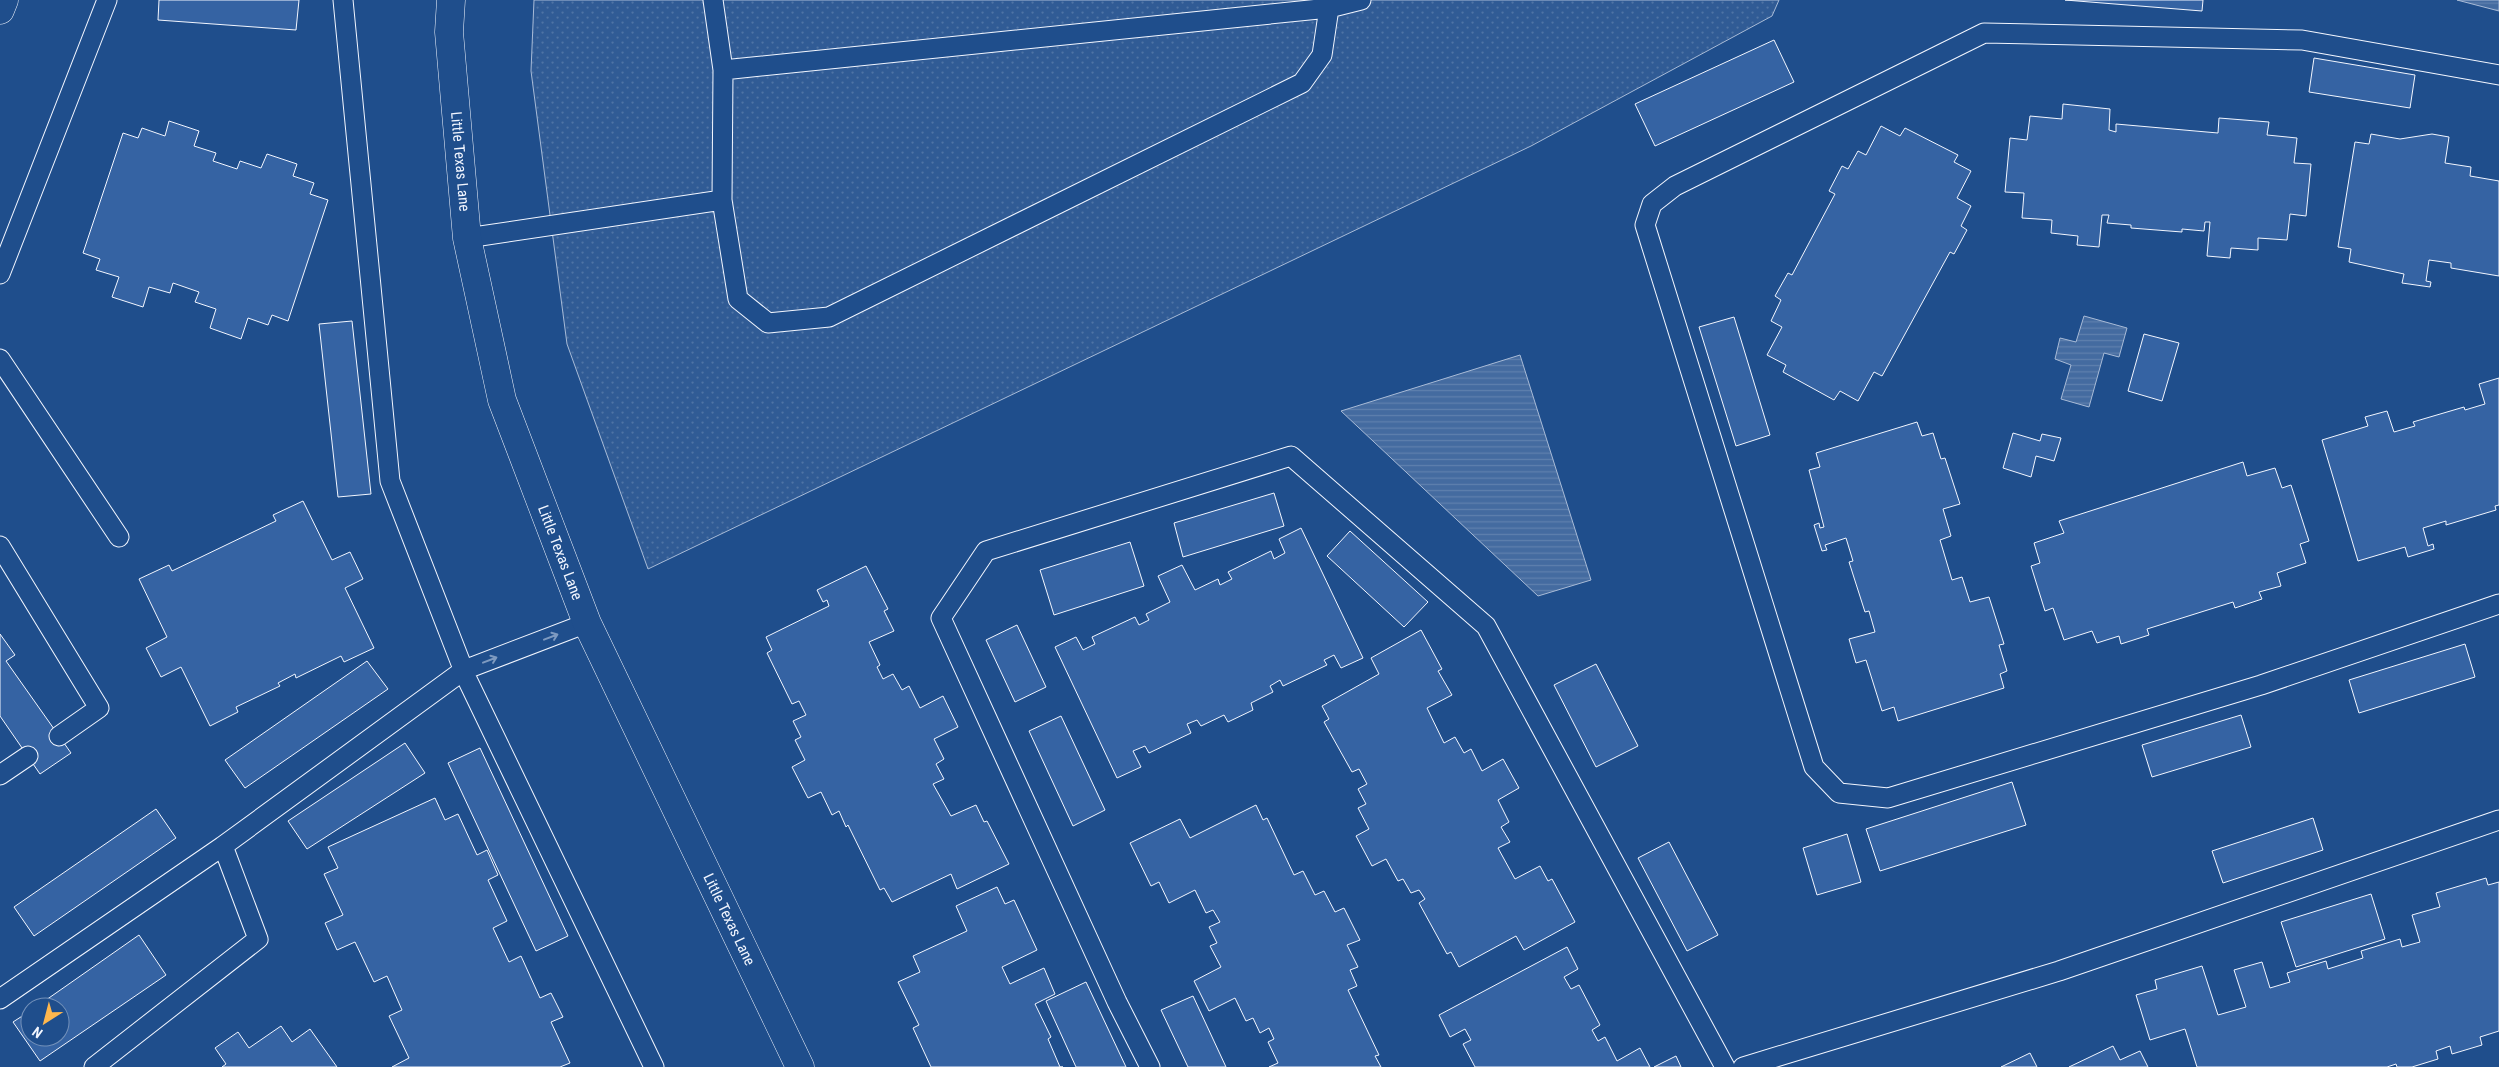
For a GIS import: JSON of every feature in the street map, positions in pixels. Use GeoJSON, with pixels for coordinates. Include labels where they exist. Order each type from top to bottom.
{"type":"FeatureCollection","features":[{"type":"Feature","properties":{"kind":"street"},"geometry":{"type":"LineString","coordinates":[[0,10],[4,0]]}},
{"type":"Feature","properties":{"kind":"street","name":"Little Texas Lane"},"geometry":{"type":"LineString","coordinates":[[451,0],[450,32],[466,238],[502,400],[587,623],[800,1067]]}},
{"type":"Feature","properties":{"kind":"lane"},"geometry":{"type":"LineString","coordinates":[[0,274],[107,0]]}},
{"type":"Feature","properties":{"kind":"lane"},"geometry":{"type":"LineString","coordinates":[[343,0],[390,481],[464,670],[654,1067]]}},
{"type":"Feature","properties":{"kind":"lane"},"geometry":{"type":"LineString","coordinates":[[713,0],[723,70],[722,200],[738,299],[768,323],[829,317],[1302,83],[1322,55],[1329,8]]}},
{"type":"Feature","properties":{"kind":"lane"},"geometry":{"type":"LineString","coordinates":[[723,70],[1329,8],[1361,0]]}},
{"type":"Feature","properties":{"kind":"lane"},"geometry":{"type":"LineString","coordinates":[[2499,75],[2302,40],[1984,33],[1675,186],[1652,204],[1645,225],[1814,768],[1840,793],[1888,798],[2261,684],[2499,604]]}},
{"type":"Feature","properties":{"kind":"lane"},"geometry":{"type":"LineString","coordinates":[[466,238],[722,200]]}},
{"type":"Feature","properties":{"kind":"lane"},"geometry":{"type":"LineString","coordinates":[[0,359],[119,537]]}},
{"type":"Feature","properties":{"kind":"lane"},"geometry":{"type":"LineString","coordinates":[[1150,1067],[1117,1002],[942,618],[986,551],[1291,456],[1486,626],[1725,1067]]}},
{"type":"Feature","properties":{"kind":"lane"},"geometry":{"type":"LineString","coordinates":[[0,546],[99,708],[58,736]]}},
{"type":"Feature","properties":{"kind":"lane"},"geometry":{"type":"LineString","coordinates":[[0,999],[223,846],[464,670],[587,623]]}},
{"type":"Feature","properties":{"kind":"lane"},"geometry":{"type":"LineString","coordinates":[[0,775],[28,756]]}},
{"type":"Feature","properties":{"kind":"lane"},"geometry":{"type":"LineString","coordinates":[[1743,1067],[2058,971],[2499,820]]}},
{"type":"Feature","properties":{"kind":"lane"},"geometry":{"type":"LineString","coordinates":[[94,1067],[258,939],[223,846]]}},
{"type":"Feature","properties":{"kind":"shaded area"},"geometry":{"type":"Polygon","coordinates":[[[534,0],[1779,0],[1772,16],[1531,146],[648,569],[567,344],[531,71],[534,0]]]}},
{"type":"Feature","properties":{"kind":"shaded area"},"geometry":{"type":"Polygon","coordinates":[[[2457,0],[2499,0],[2499,11],[2457,0]]]}},
{"type":"Feature","properties":{"kind":"shaded area"},"geometry":{"type":"Polygon","coordinates":[[[2084,316],[2127,328],[2119,357],[2104,353],[2089,407],[2061,399],[2071,365],[2055,359],[2060,338],[2076,342],[2084,316]]]}},
{"type":"Feature","properties":{"kind":"shaded area"},"geometry":{"type":"Polygon","coordinates":[[[1520,355],[1591,580],[1538,596],[1341,411],[1520,355]]]}},
{"type":"Feature","properties":{"kind":"building"},"geometry":{"type":"Polygon","coordinates":[[[159,0],[299,0],[296,30],[158,20],[159,0]]]}},
{"type":"Feature","properties":{"kind":"building"},"geometry":{"type":"Polygon","coordinates":[[[2065,0],[2203,0],[2202,11],[2065,0]]]}},
{"type":"Feature","properties":{"kind":"building"},"geometry":{"type":"Polygon","coordinates":[[[1774,40],[1794,82],[1655,146],[1635,104],[1774,40]]]}},
{"type":"Feature","properties":{"kind":"building"},"geometry":{"type":"Polygon","coordinates":[[[2314,58],[2415,75],[2410,108],[2309,92],[2314,58]]]}},
{"type":"Feature","properties":{"kind":"building"},"geometry":{"type":"Polygon","coordinates":[[[2063,104],[2110,109],[2109,130],[2116,132],[2116,124],[2218,133],[2219,118],[2269,122],[2267,135],[2297,138],[2294,163],[2311,164],[2306,216],[2290,214],[2287,240],[2258,238],[2258,250],[2231,248],[2230,258],[2207,256],[2210,222],[2205,222],[2204,231],[2182,229],[2182,232],[2131,228],[2131,225],[2107,223],[2109,215],[2102,215],[2099,247],[2077,245],[2078,236],[2051,233],[2052,220],[2022,218],[2024,193],[2005,192],[2010,138],[2027,140],[2030,116],[2062,119],[2063,104]]]}},
{"type":"Feature","properties":{"kind":"building"},"geometry":{"type":"Polygon","coordinates":[[[169,121],[199,131],[194,146],[216,153],[213,161],[237,169],[240,161],[261,168],[267,154],[297,164],[293,176],[314,183],[310,194],[328,200],[288,321],[272,315],[268,325],[248,318],[241,339],[210,328],[216,309],[195,302],[199,292],[173,283],[170,293],[149,287],[143,307],[112,297],[119,277],[96,270],[100,259],[83,253],[123,133],[138,138],[142,128],[165,136],[169,121]]]}},
{"type":"Feature","properties":{"kind":"building"},"geometry":{"type":"Polygon","coordinates":[[[1881,126],[1900,136],[1905,128],[1958,155],[1954,162],[1971,171],[1957,198],[1971,206],[1961,226],[1967,230],[1954,254],[1950,252],[1882,376],[1874,372],[1858,401],[1840,391],[1834,400],[1783,372],[1786,365],[1767,355],[1782,327],[1771,321],[1781,300],[1775,296],[1788,273],[1792,275],[1835,194],[1829,191],[1842,166],[1848,169],[1858,151],[1866,155],[1881,126]]]}},
{"type":"Feature","properties":{"kind":"building"},"geometry":{"type":"Polygon","coordinates":[[[2371,134],[2400,139],[2432,134],[2449,137],[2445,163],[2471,167],[2470,176],[2499,181],[2499,276],[2451,268],[2451,263],[2429,260],[2426,281],[2431,282],[2430,287],[2402,283],[2404,274],[2349,262],[2351,249],[2338,247],[2355,142],[2369,144],[2371,134]]]}},
{"type":"Feature","properties":{"kind":"building"},"geometry":{"type":"Polygon","coordinates":[[[1734,317],[1770,435],[1736,446],[1699,327],[1734,317]]]}},
{"type":"Feature","properties":{"kind":"building"},"geometry":{"type":"Polygon","coordinates":[[[352,321],[371,494],[338,497],[319,324],[352,321]]]}},
{"type":"Feature","properties":{"kind":"building"},"geometry":{"type":"Polygon","coordinates":[[[2144,334],[2179,343],[2162,401],[2128,391],[2144,334]]]}},
{"type":"Feature","properties":{"kind":"building"},"geometry":{"type":"Polygon","coordinates":[[[2499,378],[2499,505],[2495,506],[2496,510],[2446,525],[2446,521],[2423,528],[2428,546],[2433,544],[2434,549],[2408,557],[2405,547],[2358,561],[2322,440],[2368,426],[2365,417],[2387,411],[2394,432],[2415,426],[2413,422],[2464,407],[2465,410],[2485,404],[2479,384],[2499,378]]]}},
{"type":"Feature","properties":{"kind":"building"},"geometry":{"type":"Polygon","coordinates":[[[1917,422],[1922,436],[1933,433],[1941,459],[1945,458],[1960,504],[1943,509],[1951,536],[1940,540],[1952,580],[1962,577],[1970,602],[1989,597],[2004,644],[1999,645],[2007,671],[2000,674],[2004,688],[1898,721],[1894,707],[1882,711],[1866,660],[1856,663],[1849,639],[1875,632],[1869,611],[1865,612],[1849,562],[1853,561],[1846,538],[1825,545],[1827,550],[1822,551],[1814,525],[1819,523],[1820,528],[1824,527],[1809,470],[1820,467],[1816,453],[1917,422]]]}},
{"type":"Feature","properties":{"kind":"building"},"geometry":{"type":"Polygon","coordinates":[[[2013,433],[2040,441],[2042,434],[2061,438],[2054,461],[2036,456],[2031,477],[2003,468],[2013,433]]]}},
{"type":"Feature","properties":{"kind":"building"},"geometry":{"type":"Polygon","coordinates":[[[2243,462],[2247,476],[2275,468],[2282,488],[2291,485],[2309,541],[2300,544],[2306,563],[2277,573],[2281,586],[2259,592],[2262,599],[2235,608],[2233,602],[2147,629],[2149,635],[2121,644],[2119,636],[2097,643],[2092,631],[2064,640],[2053,608],[2045,611],[2031,566],[2040,563],[2034,543],[2064,533],[2059,521],[2243,462]]]}},
{"type":"Feature","properties":{"kind":"building"},"geometry":{"type":"Polygon","coordinates":[[[1274,493],[1284,526],[1183,557],[1174,523],[1274,493]]]}},
{"type":"Feature","properties":{"kind":"building"},"geometry":{"type":"Polygon","coordinates":[[[303,501],[332,560],[350,552],[363,579],[345,588],[374,648],[344,662],[341,656],[296,678],[295,674],[278,683],[280,686],[236,707],[238,712],[210,726],[181,667],[161,677],[146,648],[167,637],[139,579],[169,565],[172,571],[276,521],[273,515],[303,501]]]}},
{"type":"Feature","properties":{"kind":"building"},"geometry":{"type":"Polygon","coordinates":[[[1301,528],[1363,658],[1341,668],[1334,655],[1324,660],[1327,665],[1283,686],[1280,680],[1270,686],[1273,692],[1251,703],[1253,710],[1228,722],[1224,715],[1201,726],[1197,720],[1187,724],[1191,733],[1149,753],[1145,746],[1133,751],[1141,767],[1117,778],[1055,647],[1076,637],[1083,650],[1095,644],[1092,637],[1135,617],[1139,625],[1149,620],[1146,614],[1170,602],[1158,576],[1182,565],[1195,590],[1218,579],[1220,585],[1232,579],[1228,572],[1271,551],[1274,559],[1285,553],[1279,539],[1301,528]]]}},
{"type":"Feature","properties":{"kind":"building"},"geometry":{"type":"Polygon","coordinates":[[[1350,531],[1428,602],[1404,627],[1327,556],[1350,531]]]}},
{"type":"Feature","properties":{"kind":"building"},"geometry":{"type":"Polygon","coordinates":[[[1130,542],[1144,586],[1054,615],[1040,570],[1130,542]]]}},
{"type":"Feature","properties":{"kind":"building"},"geometry":{"type":"Polygon","coordinates":[[[866,566],[888,609],[884,611],[894,631],[869,642],[880,665],[877,667],[883,679],[893,674],[902,690],[909,686],[920,708],[943,696],[958,727],[934,739],[944,759],[936,764],[944,779],[933,784],[951,816],[976,805],[984,822],[987,821],[1009,864],[957,889],[951,874],[892,902],[884,888],[880,890],[848,825],[846,827],[839,811],[832,815],[821,792],[808,798],[792,767],[805,760],[795,740],[801,737],[793,721],[806,715],[799,701],[792,704],[767,653],[772,650],[766,637],[829,606],[827,600],[823,602],[817,590],[866,566]]]}},
{"type":"Feature","properties":{"kind":"building"},"geometry":{"type":"Polygon","coordinates":[[[1017,625],[1046,687],[1015,702],[986,640],[1017,625]]]}},
{"type":"Feature","properties":{"kind":"building"},"geometry":{"type":"Polygon","coordinates":[[[1421,630],[1442,669],[1438,671],[1452,695],[1427,708],[1444,743],[1455,737],[1464,753],[1471,749],[1482,771],[1503,759],[1519,788],[1498,800],[1509,822],[1501,827],[1510,842],[1498,848],[1515,879],[1540,866],[1548,881],[1552,879],[1575,922],[1524,950],[1516,936],[1459,967],[1451,952],[1447,954],[1419,903],[1425,899],[1419,890],[1411,893],[1403,879],[1398,881],[1386,859],[1372,866],[1356,836],[1369,829],[1358,808],[1366,804],[1358,789],[1367,784],[1359,769],[1352,772],[1324,722],[1329,719],[1322,706],[1379,674],[1371,658],[1421,630]]]}},
{"type":"Feature","properties":{"kind":"building"},"geometry":{"type":"Polygon","coordinates":[[[0,634],[15,655],[6,661],[71,753],[40,774],[0,716],[0,634]]]}},
{"type":"Feature","properties":{"kind":"building"},"geometry":{"type":"Polygon","coordinates":[[[2465,644],[2475,677],[2359,713],[2349,680],[2465,644]]]}},
{"type":"Feature","properties":{"kind":"building"},"geometry":{"type":"Polygon","coordinates":[[[367,661],[388,689],[245,788],[225,760],[367,661]]]}},
{"type":"Feature","properties":{"kind":"building"},"geometry":{"type":"Polygon","coordinates":[[[1596,664],[1638,746],[1596,767],[1554,685],[1596,664]]]}},
{"type":"Feature","properties":{"kind":"building"},"geometry":{"type":"Polygon","coordinates":[[[2241,715],[2251,747],[2152,777],[2142,745],[2241,715]]]}},
{"type":"Feature","properties":{"kind":"building"},"geometry":{"type":"Polygon","coordinates":[[[1061,716],[1105,810],[1073,826],[1029,731],[1061,716]]]}},
{"type":"Feature","properties":{"kind":"building"},"geometry":{"type":"Polygon","coordinates":[[[405,743],[425,773],[307,849],[288,821],[405,743]]]}},
{"type":"Feature","properties":{"kind":"building"},"geometry":{"type":"Polygon","coordinates":[[[480,748],[568,936],[536,951],[448,763],[480,748]]]}},
{"type":"Feature","properties":{"kind":"building"},"geometry":{"type":"Polygon","coordinates":[[[2012,782],[2026,825],[1880,871],[1866,829],[2012,782]]]}},
{"type":"Feature","properties":{"kind":"building"},"geometry":{"type":"Polygon","coordinates":[[[435,798],[445,820],[458,814],[477,855],[487,850],[498,875],[488,880],[507,921],[493,928],[509,962],[521,956],[540,998],[551,993],[563,1017],[551,1022],[570,1063],[560,1067],[392,1067],[409,1058],[389,1016],[402,1010],[387,976],[374,982],[355,942],[337,950],[325,923],[343,915],[324,874],[338,868],[328,847],[435,798]]]}},
{"type":"Feature","properties":{"kind":"building"},"geometry":{"type":"Polygon","coordinates":[[[1256,805],[1263,820],[1267,818],[1294,875],[1303,871],[1315,895],[1324,891],[1335,912],[1344,908],[1360,940],[1347,945],[1358,967],[1350,970],[1357,986],[1348,990],[1379,1055],[1375,1056],[1381,1067],[1269,1067],[1278,1063],[1268,1042],[1274,1039],[1269,1028],[1260,1033],[1253,1018],[1246,1021],[1235,998],[1209,1011],[1194,981],[1221,967],[1210,946],[1217,943],[1209,927],[1220,922],[1213,910],[1206,913],[1195,890],[1169,903],[1159,882],[1151,886],[1130,843],[1180,819],[1190,838],[1256,805]]]}},
{"type":"Feature","properties":{"kind":"building"},"geometry":{"type":"Polygon","coordinates":[[[156,809],[176,838],[34,936],[14,907],[156,809]]]}},
{"type":"Feature","properties":{"kind":"building"},"geometry":{"type":"Polygon","coordinates":[[[2313,818],[2323,850],[2223,883],[2212,851],[2313,818]]]}},
{"type":"Feature","properties":{"kind":"building"},"geometry":{"type":"Polygon","coordinates":[[[1847,834],[1861,882],[1817,895],[1803,848],[1847,834]]]}},
{"type":"Feature","properties":{"kind":"building"},"geometry":{"type":"Polygon","coordinates":[[[1669,842],[1718,935],[1687,951],[1638,858],[1669,842]]]}},
{"type":"Feature","properties":{"kind":"building"},"geometry":{"type":"Polygon","coordinates":[[[2486,878],[2488,885],[2499,882],[2499,1031],[2480,1037],[2482,1045],[2452,1054],[2450,1046],[2436,1051],[2438,1059],[2412,1067],[2397,1067],[2396,1064],[2387,1067],[2197,1067],[2185,1029],[2150,1040],[2136,995],[2157,989],[2155,980],[2202,966],[2218,1015],[2246,1007],[2234,970],[2262,962],[2270,988],[2290,982],[2287,973],[2326,961],[2328,969],[2363,958],[2361,951],[2400,939],[2402,947],[2420,942],[2412,915],[2440,907],[2436,893],[2486,878]]]}},
{"type":"Feature","properties":{"kind":"building"},"geometry":{"type":"Polygon","coordinates":[[[997,887],[1005,904],[1014,900],[1037,950],[1002,967],[1010,984],[1044,968],[1055,994],[1035,1004],[1051,1037],[1048,1039],[1060,1067],[931,1067],[913,1028],[919,1025],[898,982],[920,972],[913,956],[967,931],[956,906],[997,887]]]}},
{"type":"Feature","properties":{"kind":"building"},"geometry":{"type":"Polygon","coordinates":[[[2371,894],[2385,939],[2296,967],[2281,922],[2371,894]]]}},
{"type":"Feature","properties":{"kind":"building"},"geometry":{"type":"Polygon","coordinates":[[[139,935],[166,975],[70,1041],[70,997],[50,997],[139,935]]]}},
{"type":"Feature","properties":{"kind":"building"},"geometry":{"type":"Polygon","coordinates":[[[1567,947],[1578,969],[1564,977],[1571,989],[1579,985],[1600,1025],[1592,1030],[1598,1041],[1605,1037],[1617,1061],[1640,1048],[1650,1067],[1475,1067],[1463,1044],[1471,1040],[1465,1029],[1450,1037],[1439,1015],[1567,947]]]}},
{"type":"Feature","properties":{"kind":"building"},"geometry":{"type":"Polygon","coordinates":[[[1086,982],[1126,1067],[1076,1067],[1046,1001],[1086,982]]]}},
{"type":"Feature","properties":{"kind":"building"},"geometry":{"type":"Polygon","coordinates":[[[1193,996],[1226,1067],[1188,1067],[1161,1010],[1193,996]]]}},
{"type":"Feature","properties":{"kind":"building"},"geometry":{"type":"Polygon","coordinates":[[[20,1017],[20,1032],[13,1022],[20,1017]]]}},
{"type":"Feature","properties":{"kind":"building"},"geometry":{"type":"Polygon","coordinates":[[[281,1026],[292,1042],[310,1029],[337,1067],[222,1067],[226,1064],[215,1048],[238,1032],[249,1048],[281,1026]]]}},
{"type":"Feature","properties":{"kind":"building"},"geometry":{"type":"Polygon","coordinates":[[[2113,1046],[2120,1060],[2140,1051],[2148,1067],[2069,1067],[2113,1046]]]}},
{"type":"Feature","properties":{"kind":"building"},"geometry":{"type":"Polygon","coordinates":[[[30,1047],[61,1047],[40,1061],[30,1047]]]}},
{"type":"Feature","properties":{"kind":"building"},"geometry":{"type":"Polygon","coordinates":[[[2030,1053],[2037,1067],[2001,1067],[2030,1053]]]}},
{"type":"Feature","properties":{"kind":"building"},"geometry":{"type":"Polygon","coordinates":[[[1676,1056],[1681,1067],[1654,1067],[1676,1056]]]}}]}
